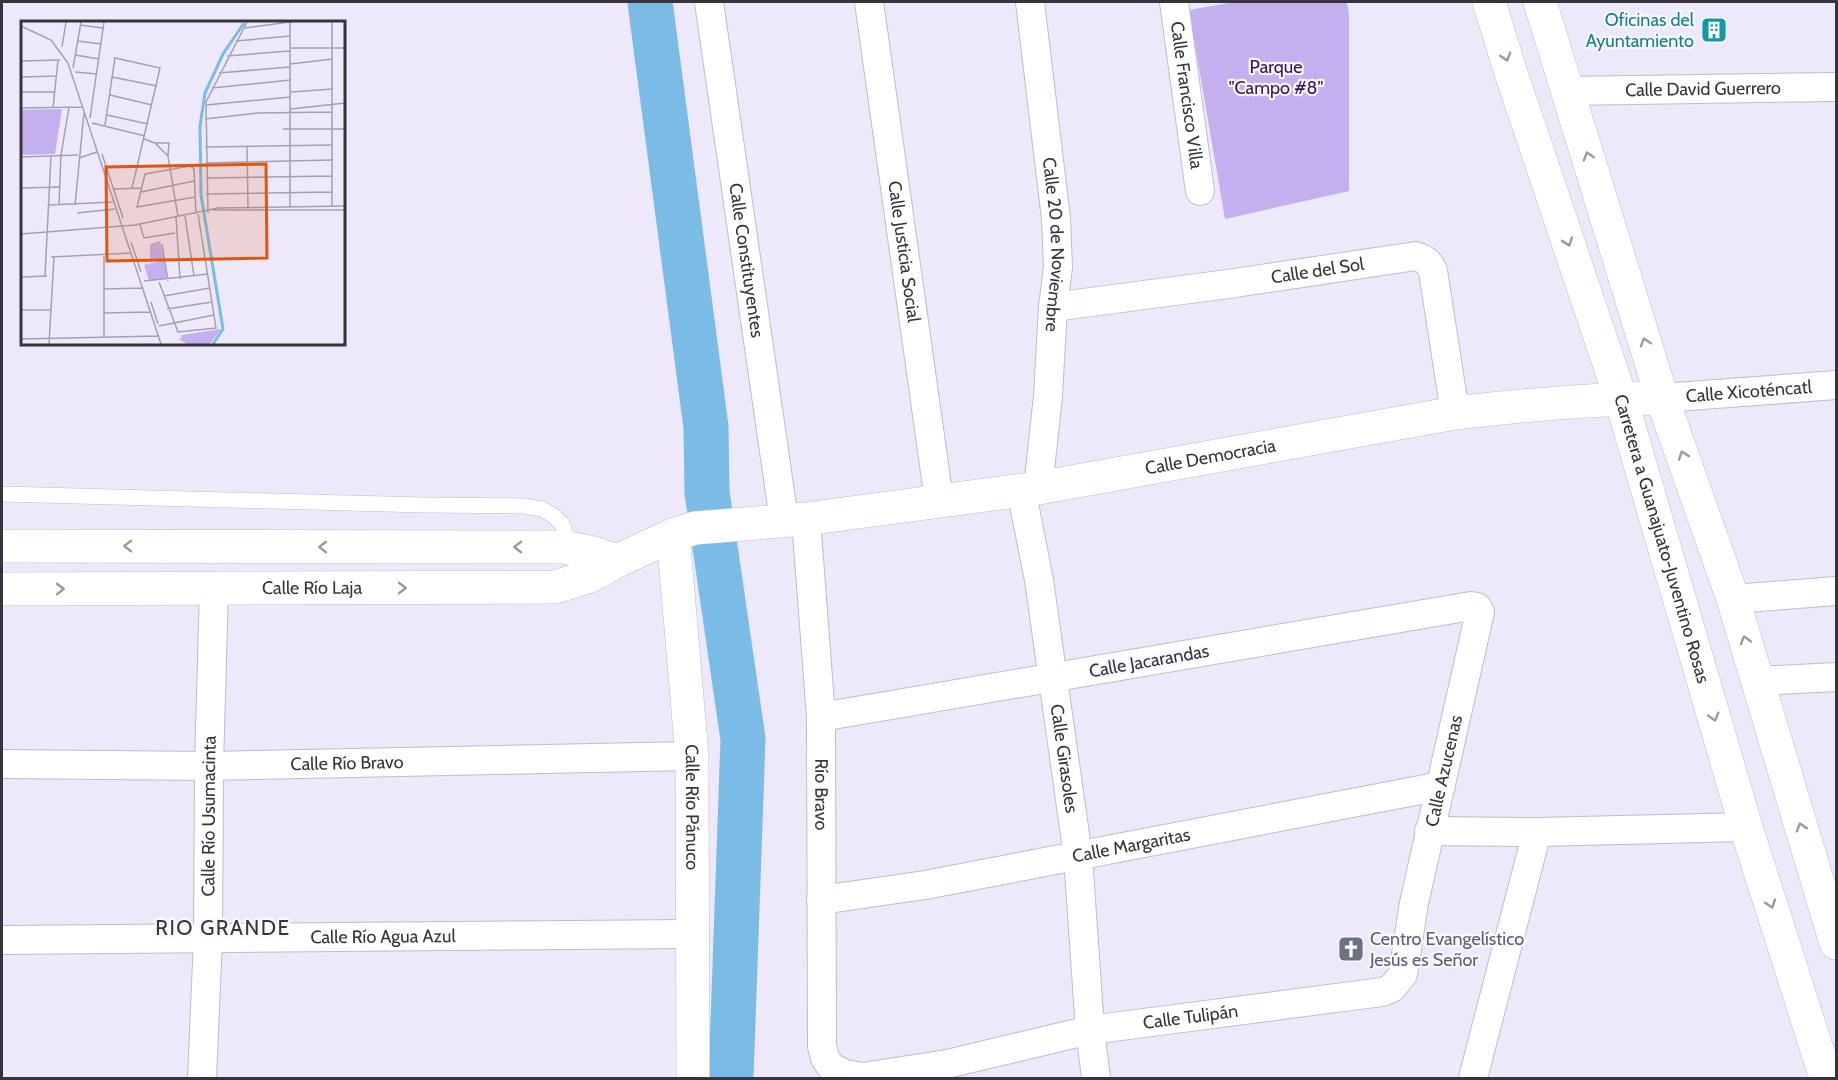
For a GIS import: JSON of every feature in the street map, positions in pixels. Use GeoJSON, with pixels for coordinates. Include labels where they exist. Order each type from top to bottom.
{"type":"FeatureCollection","features":[{"type":"Feature","properties":{"kind":"street","name":"Calle Constituyentes"},"geometry":{"type":"LineString","coordinates":[[709,2],[783,520]]}},
{"type":"Feature","properties":{"kind":"street","name":"Calle Justicia Social"},"geometry":{"type":"LineString","coordinates":[[869,2],[939,500]]}},
{"type":"Feature","properties":{"kind":"street","name":"Calle 20 de Noviembre"},"geometry":{"type":"LineString","coordinates":[[1030,2],[1056,219],[1058,267],[1053,307],[1048,396],[1030,489]]}},
{"type":"Feature","properties":{"kind":"street","name":"Calle Francisco Villa"},"geometry":{"type":"LineString","coordinates":[[1173,2],[1200,191]]}},
{"type":"Feature","properties":{"kind":"street","name":"Carretera a Guanajuato-Juventino Rosas"},"geometry":{"type":"LineString","coordinates":[[1489,2],[1621,399],[1746,827],[1827,1078]]}},
{"type":"Feature","properties":{"kind":"street"},"geometry":{"type":"LineString","coordinates":[[1540,2],[1662,398],[1733,599],[1836,943]]}},
{"type":"Feature","properties":{"kind":"street","name":"Calle David Guerrero"},"geometry":{"type":"LineString","coordinates":[[1568,91],[1836,87]]}},
{"type":"Feature","properties":{"kind":"street","name":"Calle del Sol"},"geometry":{"type":"LineString","coordinates":[[1053,307],[1416,256],[1429,263],[1432,271],[1455,413]]}},
{"type":"Feature","properties":{"kind":"street","name":"Calle Xicoténcatl"},"geometry":{"type":"LineString","coordinates":[[1662,398],[1836,385]]}},
{"type":"Feature","properties":{"kind":"street","name":"Calle Democracia"},"geometry":{"type":"LineString","coordinates":[[684,532],[1030,489],[1455,413],[1510,406],[1662,398]]}},
{"type":"Feature","properties":{"kind":"street","name":"Calle Girasoles"},"geometry":{"type":"LineString","coordinates":[[1030,489],[1039,580],[1078,856],[1090,1030],[1096,1078]]}},
{"type":"Feature","properties":{"kind":"street","name":"Río Bravo"},"geometry":{"type":"LineString","coordinates":[[783,520],[821,717],[822,1046],[825,1058],[831,1067]]}},
{"type":"Feature","properties":{"kind":"street","name":"Calle Río Laja"},"geometry":{"type":"LineString","coordinates":[[2,589],[555,586],[590,576],[617,561],[684,532]]}},
{"type":"Feature","properties":{"kind":"street","name":"Calle Río Pánuco"},"geometry":{"type":"LineString","coordinates":[[684,532],[692,756],[693,1078]]}},
{"type":"Feature","properties":{"kind":"street"},"geometry":{"type":"LineString","coordinates":[[2,546],[571,549],[594,553],[617,561]]}},
{"type":"Feature","properties":{"kind":"street","name":"Calle Río Usumacinta"},"geometry":{"type":"LineString","coordinates":[[202,1078],[208,939],[209,766],[214,589]]}},
{"type":"Feature","properties":{"kind":"street"},"geometry":{"type":"LineString","coordinates":[[1733,599],[1836,591]]}},
{"type":"Feature","properties":{"kind":"street","name":"Calle Jacarandas"},"geometry":{"type":"LineString","coordinates":[[821,717],[1471,606],[1477,607]]}},
{"type":"Feature","properties":{"kind":"street","name":"Calle Azucenas"},"geometry":{"type":"LineString","coordinates":[[1477,607],[1480,615],[1429,831],[1537,832],[1746,827]]}},
{"type":"Feature","properties":{"kind":"street"},"geometry":{"type":"LineString","coordinates":[[1756,681],[1836,677]]}},
{"type":"Feature","properties":{"kind":"street","name":"Calle Río Bravo"},"geometry":{"type":"LineString","coordinates":[[2,764],[209,766],[692,756]]}},
{"type":"Feature","properties":{"kind":"street","name":"Calle Margaritas"},"geometry":{"type":"LineString","coordinates":[[821,900],[925,885],[1441,786]]}},
{"type":"Feature","properties":{"kind":"street","name":"Calle Tulipán"},"geometry":{"type":"LineString","coordinates":[[831,1067],[845,1074],[863,1077],[947,1064],[1090,1030],[1387,991],[1403,974],[1414,903],[1429,831]]}},
{"type":"Feature","properties":{"kind":"street"},"geometry":{"type":"LineString","coordinates":[[1473,1078],[1537,832]]}},
{"type":"Feature","properties":{"kind":"street","name":"Calle Río Agua Azul"},"geometry":{"type":"LineString","coordinates":[[2,940],[692,934]]}},
{"type":"Feature","properties":{"kind":"lane"},"geometry":{"type":"LineString","coordinates":[[2,494],[423,506],[524,506],[542,509],[554,516],[562,524],[571,549]]}},
{"type":"Feature","properties":{"kind":"green space","name":"Parque \"Campo #8\""},"geometry":{"type":"Polygon","coordinates":[[[1235,2],[1347,2],[1349,15],[1349,191],[1225,219],[1189,10],[1235,2]]]}},
{"type":"Feature","properties":{"kind":"waterway"},"geometry":{"type":"LineString","coordinates":[[650,2],[706,427],[707,492],[743,739],[731,1078]]}},
{"type":"Feature","properties":{"kind":"place","name":"Oficinas del Ayuntamiento"},"geometry":{"type":"Point","coordinates":[1714,30]}},
{"type":"Feature","properties":{"kind":"place","name":"Centro Evangelístico Jesús es Señor"},"geometry":{"type":"Point","coordinates":[1351,949]}},
{"type":"Feature","properties":{"kind":"district","name":"RIO GRANDE"},"geometry":{"type":"Point","coordinates":[223,927]}}]}
